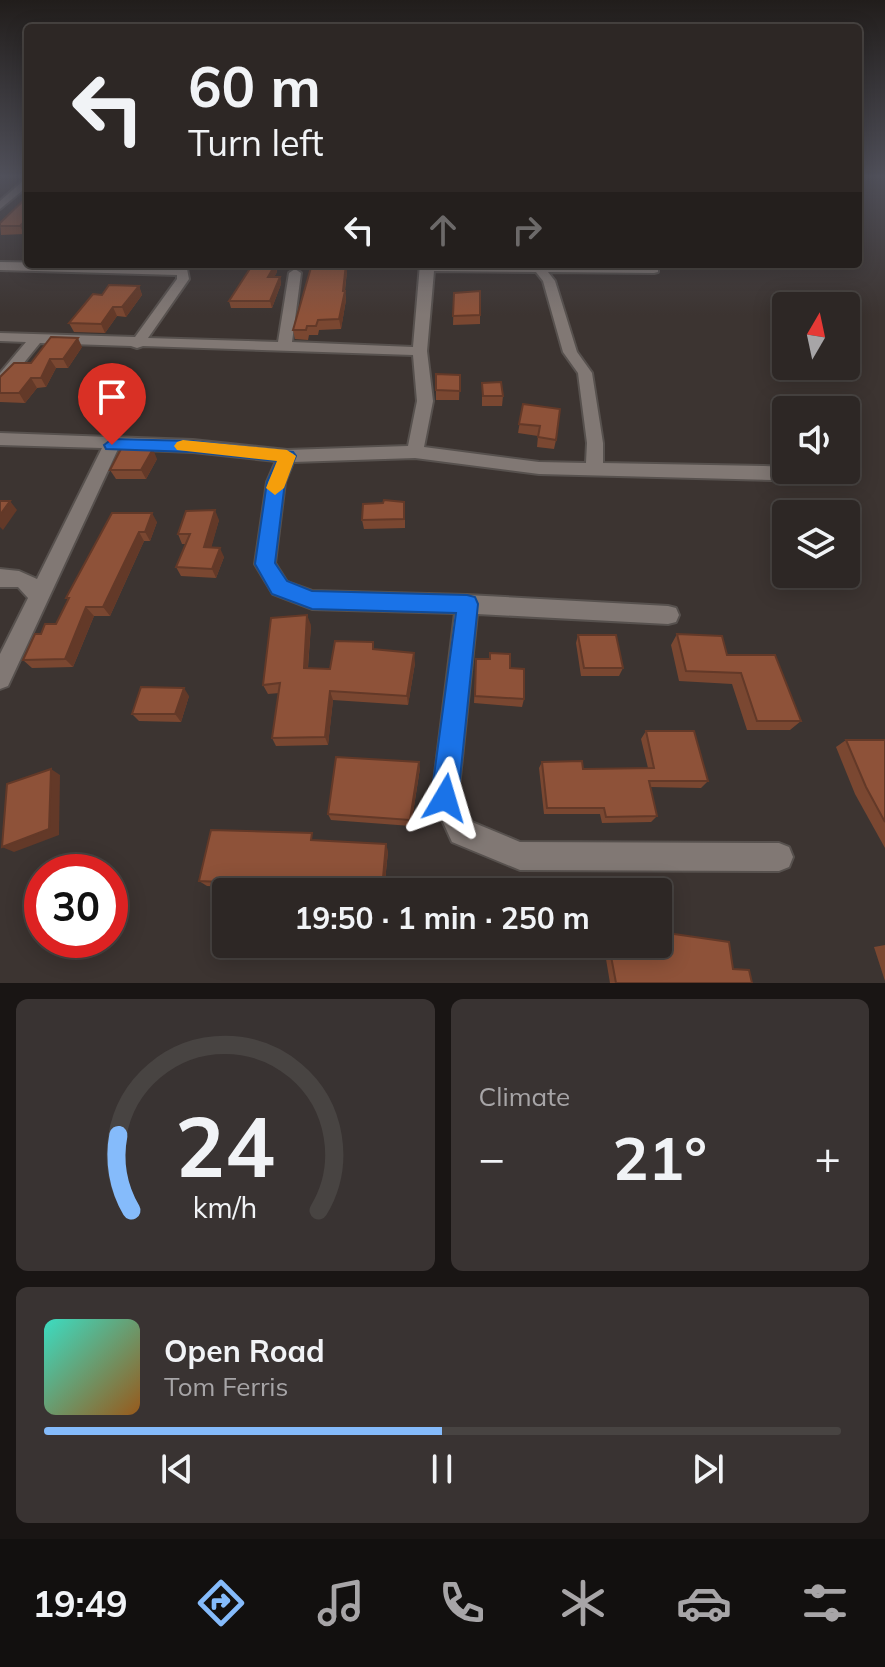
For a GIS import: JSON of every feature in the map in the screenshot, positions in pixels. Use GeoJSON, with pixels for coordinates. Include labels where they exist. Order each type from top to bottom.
{"type":"FeatureCollection","features":[{"type":"Feature","properties":{"kind":"street"},"geometry":{"type":"LineString","coordinates":[[0,266],[24,266]]}},
{"type":"Feature","properties":{"kind":"street"},"geometry":{"type":"LineString","coordinates":[[111,268],[183,272],[183,279],[137,344]]}},
{"type":"Feature","properties":{"kind":"street"},"geometry":{"type":"LineString","coordinates":[[415,452],[425,401],[420,351],[427,268]]}},
{"type":"Feature","properties":{"kind":"street"},"geometry":{"type":"LineString","coordinates":[[539,268],[654,269]]}},
{"type":"Feature","properties":{"kind":"street"},"geometry":{"type":"LineString","coordinates":[[539,268],[549,281],[570,352],[585,373],[595,443],[594,468]]}},
{"type":"Feature","properties":{"kind":"street"},"geometry":{"type":"LineString","coordinates":[[284,348],[295,273]]}},
{"type":"Feature","properties":{"kind":"street"},"geometry":{"type":"LineString","coordinates":[[0,337],[137,344],[420,351]]}},
{"type":"Feature","properties":{"kind":"street"},"geometry":{"type":"LineString","coordinates":[[0,383],[35,340]]}},
{"type":"Feature","properties":{"kind":"street"},"geometry":{"type":"LineString","coordinates":[[0,439],[193,446],[287,456],[415,452],[539,468],[772,474]]}},
{"type":"Feature","properties":{"kind":"street"},"geometry":{"type":"LineString","coordinates":[[0,678],[112,445]]}},
{"type":"Feature","properties":{"kind":"street"},"geometry":{"type":"LineString","coordinates":[[287,456],[276,482],[265,564],[280,588],[312,600],[467,604],[668,615]]}},
{"type":"Feature","properties":{"kind":"street"},"geometry":{"type":"LineString","coordinates":[[0,578],[21,578],[32,584],[38,598]]}},
{"type":"Feature","properties":{"kind":"street"},"geometry":{"type":"LineString","coordinates":[[467,604],[445,798],[462,832],[520,856],[779,857]]}},
{"type":"Feature","properties":{"kind":"building"},"geometry":{"type":"Polygon","coordinates":[[[0,223],[23,223],[20,226],[0,226],[0,223]]]}},
{"type":"Feature","properties":{"kind":"building"},"geometry":{"type":"Polygon","coordinates":[[[250,268],[273,268],[268,277],[280,277],[270,301],[229,301],[250,268]]]}},
{"type":"Feature","properties":{"kind":"building"},"geometry":{"type":"Polygon","coordinates":[[[311,268],[346,268],[339,319],[318,320],[316,326],[307,326],[306,330],[293,330],[311,268]]]}},
{"type":"Feature","properties":{"kind":"building"},"geometry":{"type":"Polygon","coordinates":[[[109,285],[139,286],[122,307],[113,307],[101,324],[69,323],[93,294],[102,295],[109,285]]]}},
{"type":"Feature","properties":{"kind":"building"},"geometry":{"type":"Polygon","coordinates":[[[480,291],[480,315],[453,316],[454,293],[480,291]]]}},
{"type":"Feature","properties":{"kind":"building"},"geometry":{"type":"Polygon","coordinates":[[[51,337],[78,338],[63,359],[50,359],[41,378],[31,378],[19,393],[0,393],[0,377],[14,363],[31,363],[51,337]]]}},
{"type":"Feature","properties":{"kind":"building"},"geometry":{"type":"Polygon","coordinates":[[[436,374],[460,375],[460,391],[436,390],[436,374]]]}},
{"type":"Feature","properties":{"kind":"building"},"geometry":{"type":"Polygon","coordinates":[[[501,382],[503,396],[483,396],[482,383],[501,382]]]}},
{"type":"Feature","properties":{"kind":"building"},"geometry":{"type":"Polygon","coordinates":[[[523,404],[560,409],[556,440],[538,437],[540,426],[519,424],[523,404]]]}},
{"type":"Feature","properties":{"kind":"building"},"geometry":{"type":"Polygon","coordinates":[[[121,449],[153,449],[141,470],[110,470],[121,449]]]}},
{"type":"Feature","properties":{"kind":"building"},"geometry":{"type":"Polygon","coordinates":[[[384,500],[404,502],[404,519],[362,520],[363,504],[383,503],[384,500]]]}},
{"type":"Feature","properties":{"kind":"building"},"geometry":{"type":"Polygon","coordinates":[[[0,501],[10,501],[0,515],[0,501]]]}},
{"type":"Feature","properties":{"kind":"building"},"geometry":{"type":"Polygon","coordinates":[[[215,510],[204,547],[220,548],[212,569],[176,567],[190,534],[178,534],[186,511],[215,510]]]}},
{"type":"Feature","properties":{"kind":"building"},"geometry":{"type":"Polygon","coordinates":[[[112,513],[152,513],[145,532],[139,532],[103,607],[86,607],[65,659],[23,660],[35,634],[41,634],[45,624],[56,624],[69,598],[66,598],[112,513]]]}},
{"type":"Feature","properties":{"kind":"building"},"geometry":{"type":"Polygon","coordinates":[[[307,615],[304,668],[330,669],[335,641],[373,642],[373,649],[414,653],[407,696],[330,691],[325,737],[272,738],[280,683],[263,685],[271,618],[307,615]]]}},
{"type":"Feature","properties":{"kind":"building"},"geometry":{"type":"Polygon","coordinates":[[[677,634],[722,636],[727,655],[775,655],[801,721],[757,721],[741,673],[686,671],[677,634]]]}},
{"type":"Feature","properties":{"kind":"building"},"geometry":{"type":"Polygon","coordinates":[[[578,635],[616,635],[623,668],[584,668],[578,635]]]}},
{"type":"Feature","properties":{"kind":"building"},"geometry":{"type":"Polygon","coordinates":[[[490,653],[510,654],[510,668],[524,669],[524,699],[475,696],[476,659],[490,659],[490,653]]]}},
{"type":"Feature","properties":{"kind":"building"},"geometry":{"type":"Polygon","coordinates":[[[141,687],[184,688],[175,714],[132,714],[141,687]]]}},
{"type":"Feature","properties":{"kind":"building"},"geometry":{"type":"Polygon","coordinates":[[[646,731],[694,731],[708,781],[649,781],[657,816],[606,817],[604,808],[547,808],[542,762],[582,761],[583,769],[654,768],[646,731]]]}},
{"type":"Feature","properties":{"kind":"building"},"geometry":{"type":"Polygon","coordinates":[[[846,740],[885,740],[885,822],[866,787],[846,740]]]}},
{"type":"Feature","properties":{"kind":"building"},"geometry":{"type":"Polygon","coordinates":[[[336,757],[419,762],[410,820],[328,814],[336,757]]]}},
{"type":"Feature","properties":{"kind":"building"},"geometry":{"type":"Polygon","coordinates":[[[51,769],[49,829],[2,847],[7,784],[51,769]]]}},
{"type":"Feature","properties":{"kind":"building"},"geometry":{"type":"Polygon","coordinates":[[[211,830],[312,833],[311,840],[386,844],[383,878],[212,878],[212,882],[199,881],[211,830]]]}},
{"type":"Feature","properties":{"kind":"building"},"geometry":{"type":"Polygon","coordinates":[[[674,934],[729,942],[733,969],[749,970],[752,983],[616,983],[611,958],[672,958],[674,934]]]}},
{"type":"Feature","properties":{"kind":"slow traffic"},"geometry":{"type":"LineString","coordinates":[[183,446],[287,456],[275,488]]}},
{"type":"Feature","properties":{"kind":"route"},"geometry":{"type":"LineString","coordinates":[[112,445],[193,446],[287,456],[276,482],[265,564],[280,588],[312,600],[467,604],[445,798]]}}]}
